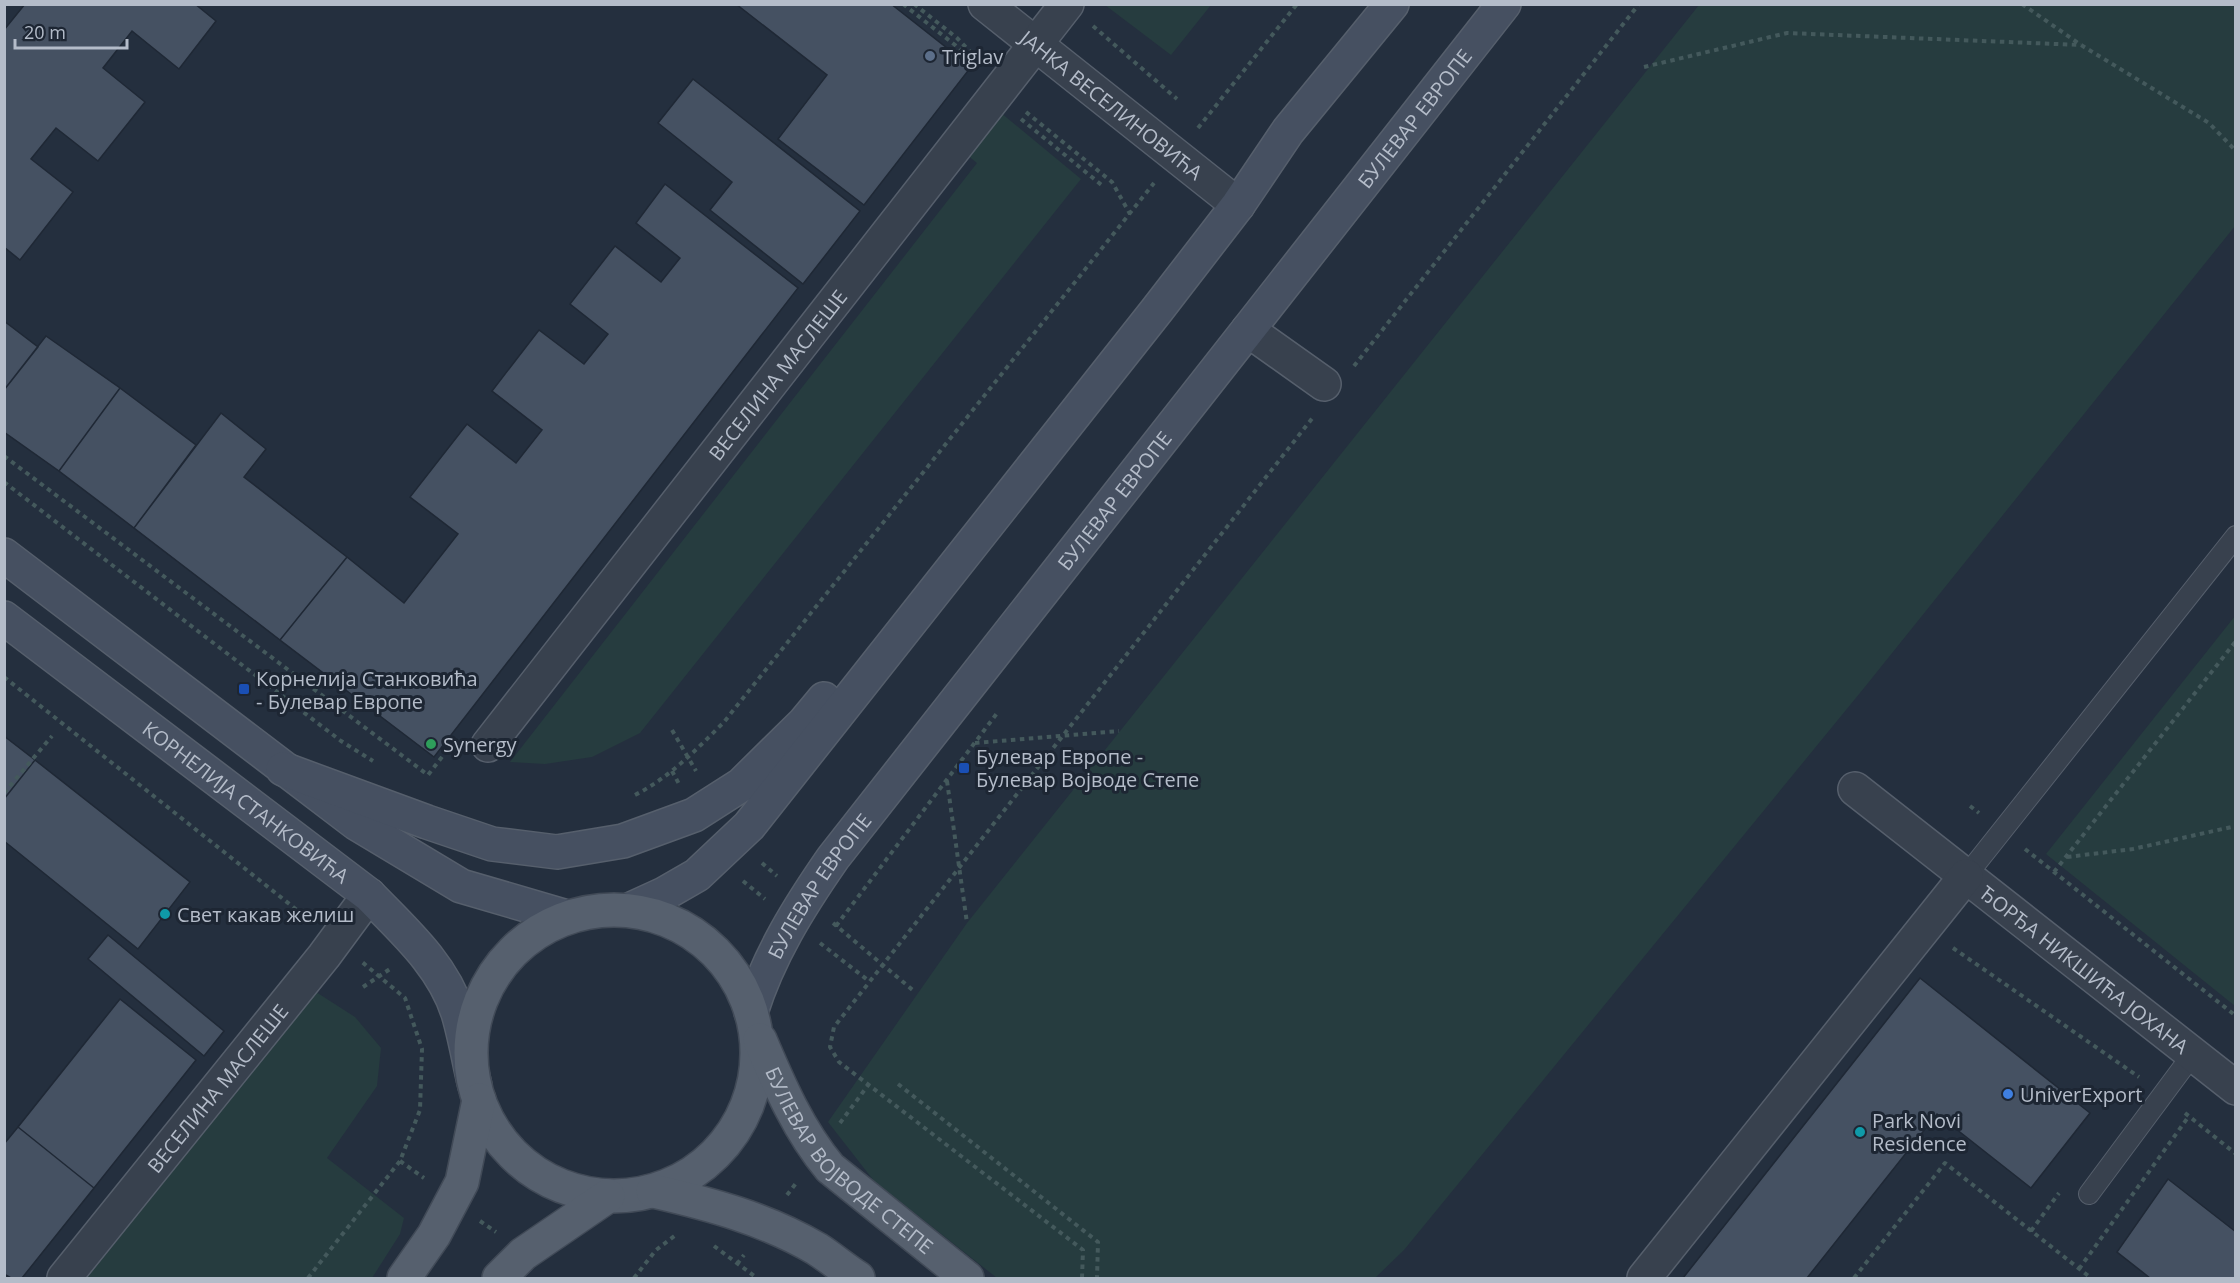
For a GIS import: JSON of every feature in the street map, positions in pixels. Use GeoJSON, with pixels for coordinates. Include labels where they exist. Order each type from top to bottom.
{"type":"FeatureCollection","features":[{"type":"Feature","properties":{"kind":"main road"},"geometry":{"type":"LineString","coordinates":[[629,910],[697,875],[749,826],[1157,310],[1238,204],[1288,131],[1392,4]]}},
{"type":"Feature","properties":{"kind":"main road","name":"БУЛЕВАР ЕВРОПЕ"},"geometry":{"type":"LineString","coordinates":[[753,1018],[762,978],[778,944],[833,858],[1504,4]]}},
{"type":"Feature","properties":{"kind":"main road"},"geometry":{"type":"LineString","coordinates":[[283,769],[492,844],[557,852],[623,841],[694,815],[741,785],[804,723],[866,650],[989,522]]}},
{"type":"Feature","properties":{"kind":"main road"},"geometry":{"type":"LineString","coordinates":[[4,555],[356,823],[461,886],[567,917]]}},
{"type":"Feature","properties":{"kind":"main road","name":"КОРНЕЛИЈА СТАНКОВИЋА"},"geometry":{"type":"LineString","coordinates":[[4,618],[369,895],[407,934],[438,971],[458,1012],[477,1093]]}},
{"type":"Feature","properties":{"kind":"main road","name":"БУЛЕВАР ВОЈВОДЕ СТЕПЕ"},"geometry":{"type":"LineString","coordinates":[[477,1093],[471,1060],[472,1034],[478,1008],[503,962],[522,944],[543,928],[567,917],[592,911],[629,910],[670,921],[706,943],[734,974],[791,1108],[824,1160],[862,1194],[967,1278]]}},
{"type":"Feature","properties":{"kind":"main road"},"geometry":{"type":"LineString","coordinates":[[477,1093],[499,1137],[529,1168],[567,1188],[608,1196],[653,1191],[675,1183],[696,1171],[729,1138],[742,1118],[751,1096],[756,1072],[757,1049],[753,1018]]}},
{"type":"Feature","properties":{"kind":"main road"},"geometry":{"type":"LineString","coordinates":[[404,1278],[434,1235],[462,1182],[477,1093]]}},
{"type":"Feature","properties":{"kind":"main road"},"geometry":{"type":"LineString","coordinates":[[653,1191],[716,1205],[783,1231],[818,1250],[858,1278]]}},
{"type":"Feature","properties":{"kind":"main road"},"geometry":{"type":"LineString","coordinates":[[500,1278],[523,1254],[608,1196]]}},
{"type":"Feature","properties":{"kind":"street","name":"ЈАНКА ВЕСЕЛИНОВИЋА"},"geometry":{"type":"LineString","coordinates":[[985,4],[1238,204]]}},
{"type":"Feature","properties":{"kind":"street","name":"ВЕСЕЛИНА МАСЛЕШЕ"},"geometry":{"type":"LineString","coordinates":[[488,745],[1035,44],[1078,14]]}},
{"type":"Feature","properties":{"kind":"street"},"geometry":{"type":"LineString","coordinates":[[1248,330],[1332,387]]}},
{"type":"Feature","properties":{"kind":"street","name":"ЂОРЂА НИКШИЋА ЈОХАНА"},"geometry":{"type":"LineString","coordinates":[[1855,789],[2235,1088]]}},
{"type":"Feature","properties":{"kind":"street"},"geometry":{"type":"LineString","coordinates":[[1644,1278],[1966,876]]}},
{"type":"Feature","properties":{"kind":"street","name":"ВЕСЕЛИНА МАСЛЕШЕ"},"geometry":{"type":"LineString","coordinates":[[64,1278],[336,941],[369,895]]}},
{"type":"Feature","properties":{"kind":"lane"},"geometry":{"type":"LineString","coordinates":[[1966,876],[2235,536]]}},
{"type":"Feature","properties":{"kind":"lane"},"geometry":{"type":"LineString","coordinates":[[2089,1194],[2193,1054]]}},
{"type":"Feature","properties":{"kind":"path"},"geometry":{"type":"LineString","coordinates":[[903,4],[955,45]]}},
{"type":"Feature","properties":{"kind":"path"},"geometry":{"type":"LineString","coordinates":[[914,4],[981,62],[1001,102],[1104,188]]}},
{"type":"Feature","properties":{"kind":"path"},"geometry":{"type":"LineString","coordinates":[[626,800],[655,785],[688,758],[724,722],[1297,4]]}},
{"type":"Feature","properties":{"kind":"path"},"geometry":{"type":"LineString","coordinates":[[1082,1278],[1083,1250],[839,1062],[830,1047],[834,1027],[1332,387],[1639,4]]}},
{"type":"Feature","properties":{"kind":"path"},"geometry":{"type":"LineString","coordinates":[[2022,4],[2081,45],[2210,123],[2235,151]]}},
{"type":"Feature","properties":{"kind":"path"},"geometry":{"type":"LineString","coordinates":[[1078,14],[1177,99]]}},
{"type":"Feature","properties":{"kind":"path"},"geometry":{"type":"LineString","coordinates":[[1644,67],[1787,33],[2081,45]]}},
{"type":"Feature","properties":{"kind":"path"},"geometry":{"type":"LineString","coordinates":[[998,94],[1112,182],[1130,214]]}},
{"type":"Feature","properties":{"kind":"path"},"geometry":{"type":"LineString","coordinates":[[4,456],[428,775]]}},
{"type":"Feature","properties":{"kind":"path"},"geometry":{"type":"LineString","coordinates":[[4,482],[342,741],[381,766]]}},
{"type":"Feature","properties":{"kind":"path"},"geometry":{"type":"LineString","coordinates":[[2054,872],[2235,641]]}},
{"type":"Feature","properties":{"kind":"path"},"geometry":{"type":"LineString","coordinates":[[4,678],[405,998],[422,1049],[420,1110],[400,1161],[308,1278]]}},
{"type":"Feature","properties":{"kind":"path"},"geometry":{"type":"LineString","coordinates":[[836,926],[998,712]]}},
{"type":"Feature","properties":{"kind":"path"},"geometry":{"type":"LineString","coordinates":[[975,743],[1119,731]]}},
{"type":"Feature","properties":{"kind":"path"},"geometry":{"type":"LineString","coordinates":[[4,793],[52,736]]}},
{"type":"Feature","properties":{"kind":"path"},"geometry":{"type":"LineString","coordinates":[[672,771],[694,815]]}},
{"type":"Feature","properties":{"kind":"path"},"geometry":{"type":"LineString","coordinates":[[946,780],[967,923]]}},
{"type":"Feature","properties":{"kind":"path"},"geometry":{"type":"LineString","coordinates":[[1970,806],[2235,1016]]}},
{"type":"Feature","properties":{"kind":"path"},"geometry":{"type":"LineString","coordinates":[[2066,857],[2133,849],[2235,826]]}},
{"type":"Feature","properties":{"kind":"path"},"geometry":{"type":"LineString","coordinates":[[715,858],[868,981]]}},
{"type":"Feature","properties":{"kind":"path"},"geometry":{"type":"LineString","coordinates":[[1952,948],[2144,1080],[2235,1154]]}},
{"type":"Feature","properties":{"kind":"path"},"geometry":{"type":"LineString","coordinates":[[405,998],[416,973],[428,959]]}},
{"type":"Feature","properties":{"kind":"path"},"geometry":{"type":"LineString","coordinates":[[898,1084],[1098,1242],[1097,1278]]}},
{"type":"Feature","properties":{"kind":"path"},"geometry":{"type":"LineString","coordinates":[[2079,1269],[2189,1116]]}},
{"type":"Feature","properties":{"kind":"path"},"geometry":{"type":"LineString","coordinates":[[1854,1278],[1945,1163],[2091,1278]]}},
{"type":"Feature","properties":{"kind":"path"},"geometry":{"type":"LineString","coordinates":[[634,1278],[656,1250],[677,1234],[688,1235]]}},
{"type":"Feature","properties":{"kind":"path"},"geometry":{"type":"LineString","coordinates":[[709,1242],[757,1278]]}},
{"type":"Feature","properties":{"kind":"green space"},"geometry":{"type":"Polygon","coordinates":[[[1105,5],[1211,5],[1171,55],[1105,5]]]}},
{"type":"Feature","properties":{"kind":"green space"},"geometry":{"type":"Polygon","coordinates":[[[1699,5],[2235,5],[2235,226],[1864,688],[1404,1250],[1375,1278],[997,1278],[874,1181],[828,1122],[967,923],[1699,5]]]}},
{"type":"Feature","properties":{"kind":"green space"},"geometry":{"type":"Polygon","coordinates":[[[989,103],[1081,179],[640,733],[592,757],[545,764],[510,762],[977,163],[956,146],[989,103]]]}},
{"type":"Feature","properties":{"kind":"green space"},"geometry":{"type":"Polygon","coordinates":[[[2235,616],[2235,1006],[2046,854],[2235,616]]]}},
{"type":"Feature","properties":{"kind":"green space"},"geometry":{"type":"Polygon","coordinates":[[[316,992],[355,1017],[381,1048],[377,1086],[327,1158],[404,1218],[400,1234],[372,1278],[87,1278],[316,992]]]}},
{"type":"Feature","properties":{"kind":"building"},"geometry":{"type":"Polygon","coordinates":[[[25,4],[195,4],[216,21],[179,69],[132,31],[103,68],[145,102],[98,161],[56,128],[31,159],[73,192],[20,260],[4,247],[4,30],[25,4]]]}},
{"type":"Feature","properties":{"kind":"building"},"geometry":{"type":"Polygon","coordinates":[[[736,4],[891,4],[971,67],[864,205],[778,139],[827,75],[736,4]]]}},
{"type":"Feature","properties":{"kind":"building"},"geometry":{"type":"Polygon","coordinates":[[[693,79],[860,211],[803,284],[710,210],[732,182],[658,123],[693,79]]]}},
{"type":"Feature","properties":{"kind":"building"},"geometry":{"type":"Polygon","coordinates":[[[665,184],[798,288],[434,757],[280,640],[347,557],[404,603],[458,534],[410,497],[467,424],[516,463],[542,430],[492,391],[539,330],[584,364],[608,334],[570,304],[615,246],[661,282],[680,258],[636,223],[665,184]]]}},
{"type":"Feature","properties":{"kind":"building"},"geometry":{"type":"Polygon","coordinates":[[[4,321],[38,347],[4,390],[4,321]]]}},
{"type":"Feature","properties":{"kind":"building"},"geometry":{"type":"Polygon","coordinates":[[[46,336],[120,388],[59,471],[4,432],[4,390],[46,336]]]}},
{"type":"Feature","properties":{"kind":"building"},"geometry":{"type":"Polygon","coordinates":[[[120,388],[196,445],[134,528],[59,471],[120,388]]]}},
{"type":"Feature","properties":{"kind":"building"},"geometry":{"type":"Polygon","coordinates":[[[221,413],[266,449],[244,477],[347,557],[280,640],[134,528],[221,413]]]}},
{"type":"Feature","properties":{"kind":"building"},"geometry":{"type":"Polygon","coordinates":[[[4,736],[35,760],[4,799],[4,736]]]}},
{"type":"Feature","properties":{"kind":"building"},"geometry":{"type":"Polygon","coordinates":[[[35,760],[190,882],[138,949],[4,841],[4,799],[35,760]]]}},
{"type":"Feature","properties":{"kind":"building"},"geometry":{"type":"Polygon","coordinates":[[[108,935],[224,1031],[204,1056],[88,959],[108,935]]]}},
{"type":"Feature","properties":{"kind":"building","name":"Park Novi Residence"},"geometry":{"type":"Polygon","coordinates":[[[1920,978],[2090,1113],[2031,1188],[1937,1114],[1807,1278],[1683,1278],[1920,978]]]}},
{"type":"Feature","properties":{"kind":"building"},"geometry":{"type":"Polygon","coordinates":[[[120,999],[196,1060],[94,1188],[18,1127],[120,999]]]}},
{"type":"Feature","properties":{"kind":"building"},"geometry":{"type":"Polygon","coordinates":[[[18,1127],[94,1188],[22,1278],[11,1278],[4,1274],[4,1144],[18,1127]]]}},
{"type":"Feature","properties":{"kind":"building"},"geometry":{"type":"Polygon","coordinates":[[[2168,1179],[2236,1232],[2236,1278],[2150,1278],[2117,1252],[2168,1179]]]}},
{"type":"Feature","properties":{"kind":"place","name":"Triglav"},"geometry":{"type":"Point","coordinates":[930,56]}},
{"type":"Feature","properties":{"kind":"place","name":"Корнелија Станковића - Булевар Европе"},"geometry":{"type":"Point","coordinates":[244,689]}},
{"type":"Feature","properties":{"kind":"place","name":"Synergy"},"geometry":{"type":"Point","coordinates":[431,744]}},
{"type":"Feature","properties":{"kind":"place","name":"Булевар Европе - Булевар Војводе Степе"},"geometry":{"type":"Point","coordinates":[964,768]}},
{"type":"Feature","properties":{"kind":"place","name":"Свет какав желиш"},"geometry":{"type":"Point","coordinates":[165,914]}},
{"type":"Feature","properties":{"kind":"place","name":"UniverExport"},"geometry":{"type":"Point","coordinates":[2008,1094]}},
{"type":"Feature","properties":{"kind":"place","name":"Park Novi Residence"},"geometry":{"type":"Point","coordinates":[1860,1132]}}]}
